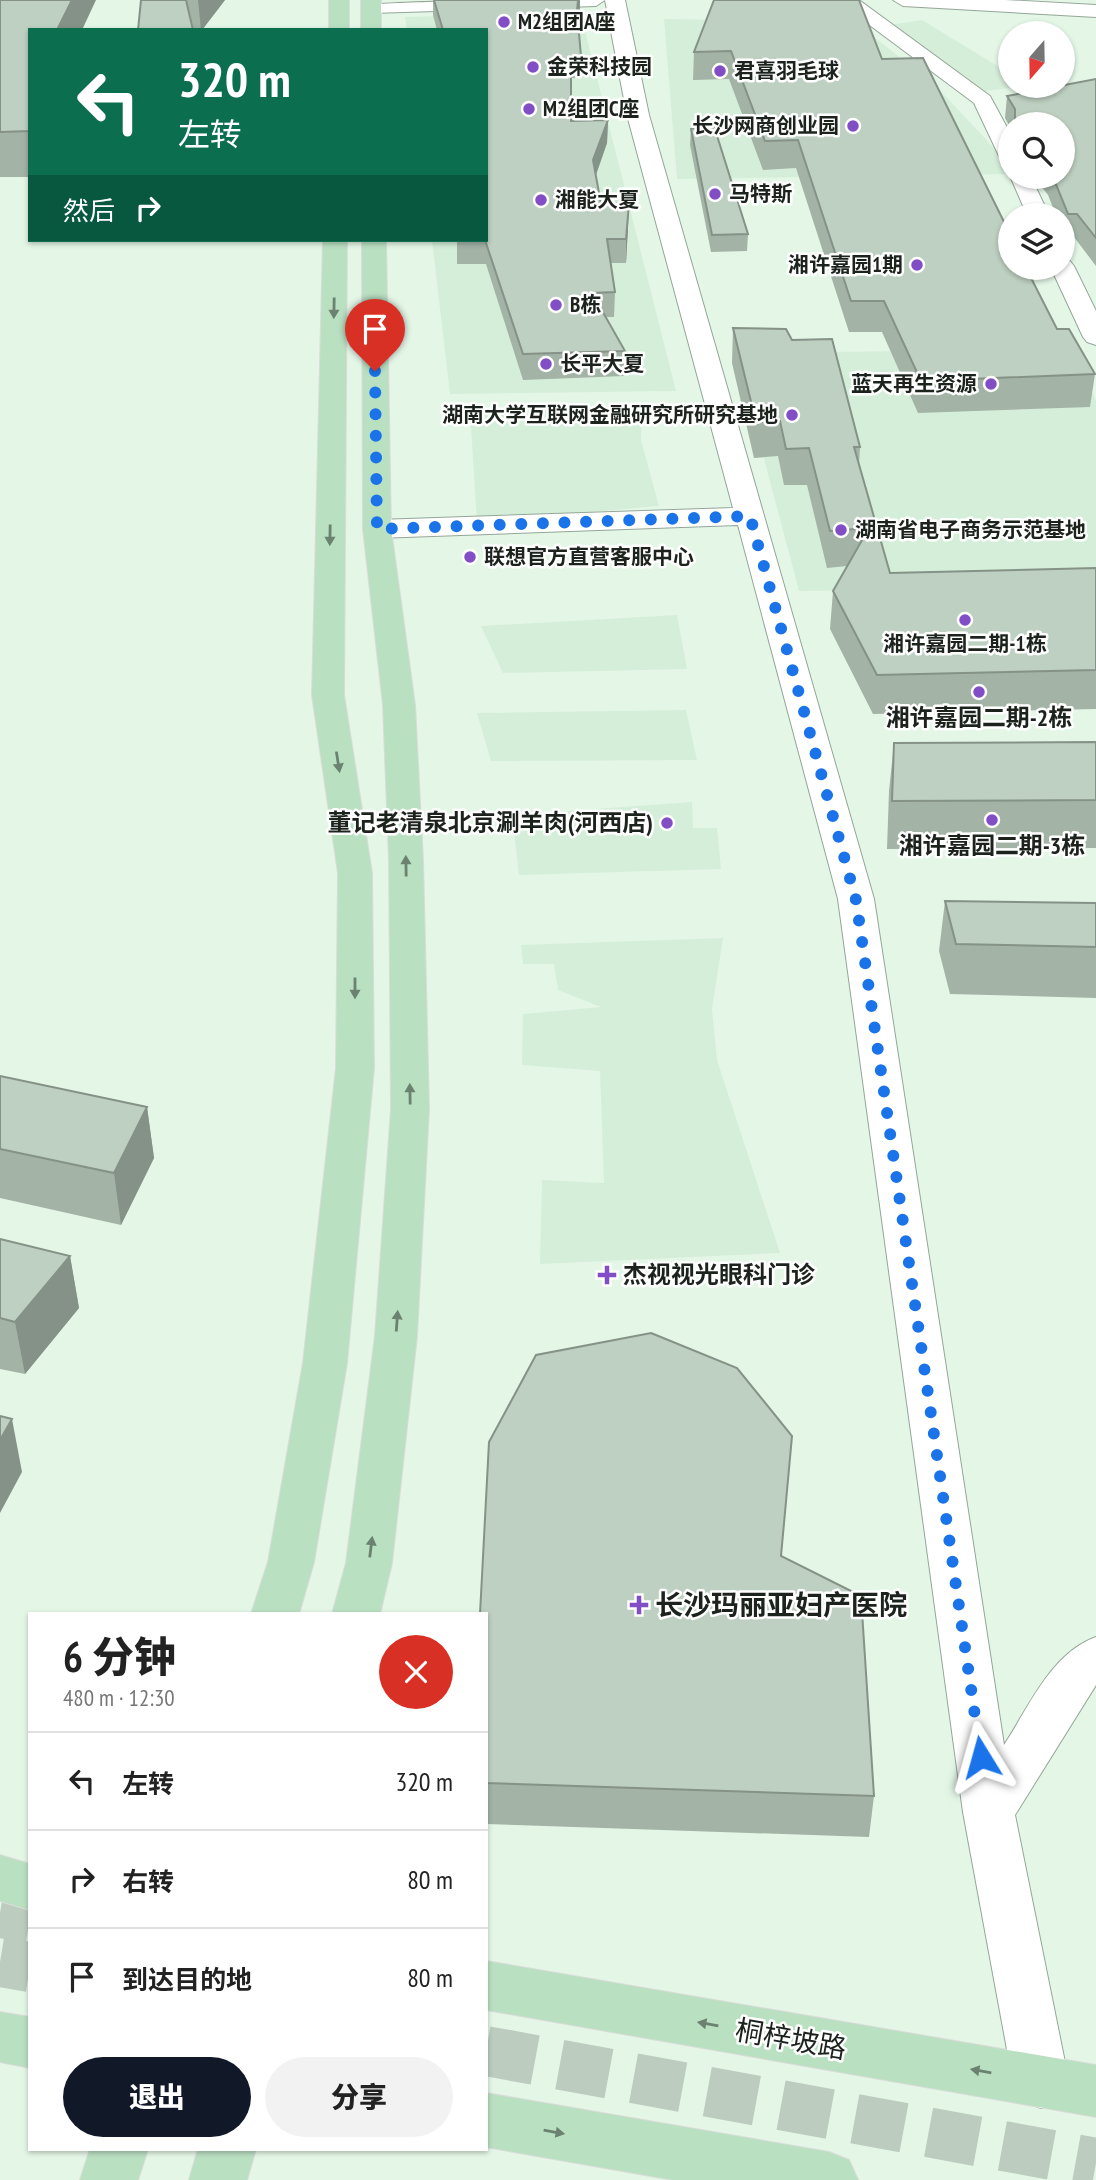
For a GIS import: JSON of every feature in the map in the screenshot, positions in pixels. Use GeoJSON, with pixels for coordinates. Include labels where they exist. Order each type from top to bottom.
{"type":"FeatureCollection","features":[{"type":"Feature","properties":{"kind":"main road"},"geometry":{"type":"LineString","coordinates":[[339,0],[339,28]]}},
{"type":"Feature","properties":{"kind":"main road"},"geometry":{"type":"LineString","coordinates":[[371,3],[372,28]]}},
{"type":"Feature","properties":{"kind":"main road"},"geometry":{"type":"LineString","coordinates":[[276,1612],[290,1562],[326,1363],[355,1068],[355,873],[328,695],[335,242]]}},
{"type":"Feature","properties":{"kind":"main road"},"geometry":{"type":"LineString","coordinates":[[357,1612],[369,1563],[396,1336],[410,1109],[406,860],[399,705],[377,529],[374,242]]}},
{"type":"Feature","properties":{"kind":"main road"},"geometry":{"type":"LineString","coordinates":[[0,1878],[28,1886]]}},
{"type":"Feature","properties":{"kind":"main road"},"geometry":{"type":"LineString","coordinates":[[0,1897],[28,1902]]}},
{"type":"Feature","properties":{"kind":"main road","name":"桐梓坡路"},"geometry":{"type":"LineString","coordinates":[[488,1985],[1096,2091]]}},
{"type":"Feature","properties":{"kind":"main road"},"geometry":{"type":"LineString","coordinates":[[0,2037],[28,2043]]}},
{"type":"Feature","properties":{"kind":"main road"},"geometry":{"type":"LineString","coordinates":[[488,2120],[829,2180]]}},
{"type":"Feature","properties":{"kind":"main road"},"geometry":{"type":"LineString","coordinates":[[109,2180],[118,2151]]}},
{"type":"Feature","properties":{"kind":"main road"},"geometry":{"type":"LineString","coordinates":[[218,2180],[226,2151]]}},
{"type":"Feature","properties":{"kind":"street"},"geometry":{"type":"LineString","coordinates":[[371,3],[596,0]]}},
{"type":"Feature","properties":{"kind":"street"},"geometry":{"type":"LineString","coordinates":[[615,0],[638,115],[856,900],[989,1812],[1041,2082]]}},
{"type":"Feature","properties":{"kind":"street"},"geometry":{"type":"LineString","coordinates":[[846,0],[983,100],[998,131]]}},
{"type":"Feature","properties":{"kind":"street"},"geometry":{"type":"LineString","coordinates":[[903,0],[1096,11]]}},
{"type":"Feature","properties":{"kind":"street"},"geometry":{"type":"LineString","coordinates":[[1069,280],[1096,337]]}},
{"type":"Feature","properties":{"kind":"street"},"geometry":{"type":"LineString","coordinates":[[377,529],[750,516]]}},
{"type":"Feature","properties":{"kind":"street"},"geometry":{"type":"LineString","coordinates":[[989,1812],[1080,1669],[1096,1657]]}},
{"type":"Feature","properties":{"kind":"shaded area"},"geometry":{"type":"Polygon","coordinates":[[[580,11],[676,391],[450,394],[432,242],[488,242],[488,28],[407,28],[405,17],[580,11]]]}},
{"type":"Feature","properties":{"kind":"shaded area"},"geometry":{"type":"Polygon","coordinates":[[[664,19],[855,22],[935,85],[998,152],[998,174],[677,179],[664,19]]]}},
{"type":"Feature","properties":{"kind":"shaded area"},"geometry":{"type":"Polygon","coordinates":[[[922,20],[998,66],[998,90],[978,92],[890,25],[922,20]]]}},
{"type":"Feature","properties":{"kind":"shaded area"},"geometry":{"type":"Polygon","coordinates":[[[1075,349],[1096,401],[1096,587],[799,591],[736,353],[1075,349]]]}},
{"type":"Feature","properties":{"kind":"shaded area"},"geometry":{"type":"Polygon","coordinates":[[[642,405],[641,440],[659,506],[477,522],[470,411],[642,405]]]}},
{"type":"Feature","properties":{"kind":"shaded area"},"geometry":{"type":"Polygon","coordinates":[[[677,615],[687,669],[503,673],[481,626],[677,615]]]}},
{"type":"Feature","properties":{"kind":"shaded area"},"geometry":{"type":"Polygon","coordinates":[[[686,710],[697,760],[491,761],[477,713],[686,710]]]}},
{"type":"Feature","properties":{"kind":"shaded area"},"geometry":{"type":"Polygon","coordinates":[[[692,802],[693,828],[717,828],[721,869],[519,875],[512,815],[692,802]]]}},
{"type":"Feature","properties":{"kind":"shaded area"},"geometry":{"type":"Polygon","coordinates":[[[723,938],[712,1009],[717,1060],[780,1253],[540,1264],[542,1180],[604,1183],[600,1071],[522,1065],[523,1014],[601,1007],[558,990],[554,964],[523,964],[521,945],[723,938]]]}},
{"type":"Feature","properties":{"kind":"building"},"geometry":{"type":"Polygon","coordinates":[[[0,0],[72,0],[58,28],[28,28],[28,131],[0,132],[0,0]]]}},
{"type":"Feature","properties":{"kind":"building"},"geometry":{"type":"Polygon","coordinates":[[[141,0],[186,0],[193,28],[138,28],[141,0]]]}},
{"type":"Feature","properties":{"kind":"building"},"geometry":{"type":"Polygon","coordinates":[[[434,0],[578,0],[581,56],[571,56],[571,121],[608,120],[593,160],[601,204],[629,203],[626,239],[607,239],[615,292],[592,293],[625,351],[523,354],[486,242],[488,242],[488,28],[442,28],[434,0]]]}},
{"type":"Feature","properties":{"kind":"building"},"geometry":{"type":"Polygon","coordinates":[[[714,0],[859,0],[882,59],[923,58],[998,210],[998,280],[1032,280],[1057,329],[1069,329],[1095,374],[921,381],[884,301],[851,301],[798,140],[765,141],[731,51],[694,52],[714,0]]]}},
{"type":"Feature","properties":{"kind":"building"},"geometry":{"type":"Polygon","coordinates":[[[1096,79],[1096,238],[1075,214],[1075,203],[1064,203],[1058,189],[1075,189],[1075,112],[1015,112],[1008,98],[1075,98],[1075,83],[1096,79]]]}},
{"type":"Feature","properties":{"kind":"building"},"geometry":{"type":"Polygon","coordinates":[[[713,123],[748,234],[712,235],[691,129],[713,123]]]}},
{"type":"Feature","properties":{"kind":"building"},"geometry":{"type":"Polygon","coordinates":[[[733,328],[786,329],[792,340],[832,339],[860,447],[854,447],[890,573],[1096,568],[1096,670],[877,675],[833,591],[869,528],[830,531],[809,448],[786,449],[780,421],[756,422],[733,328]]]}},
{"type":"Feature","properties":{"kind":"building"},"geometry":{"type":"Polygon","coordinates":[[[1096,742],[1096,800],[892,801],[894,743],[1096,742]]]}},
{"type":"Feature","properties":{"kind":"building"},"geometry":{"type":"Polygon","coordinates":[[[945,901],[1096,903],[1096,947],[956,944],[945,901]]]}},
{"type":"Feature","properties":{"kind":"building"},"geometry":{"type":"Polygon","coordinates":[[[0,1076],[147,1107],[114,1173],[0,1149],[0,1076]]]}},
{"type":"Feature","properties":{"kind":"building"},"geometry":{"type":"Polygon","coordinates":[[[0,1239],[70,1256],[15,1322],[0,1318],[0,1239]]]}},
{"type":"Feature","properties":{"kind":"building","name":"长沙玛丽亚妇产医院"},"geometry":{"type":"Polygon","coordinates":[[[651,1333],[737,1368],[792,1436],[781,1556],[861,1596],[874,1796],[488,1783],[488,1612],[480,1612],[489,1442],[536,1355],[651,1333]]]}},
{"type":"Feature","properties":{"kind":"building"},"geometry":{"type":"Polygon","coordinates":[[[0,1416],[12,1419],[0,1440],[0,1416]]]}},
{"type":"Feature","properties":{"kind":"tunnel"},"geometry":{"type":"LineString","coordinates":[[0,1913],[28,1918]]}},
{"type":"Feature","properties":{"kind":"tunnel"},"geometry":{"type":"LineString","coordinates":[[0,1962],[28,1967]]}},
{"type":"Feature","properties":{"kind":"tunnel"},"geometry":{"type":"LineString","coordinates":[[488,2051],[1096,2163]]}},
{"type":"Feature","properties":{"kind":"place","name":"M2组团A座"},"geometry":{"type":"Point","coordinates":[504,22]}},
{"type":"Feature","properties":{"kind":"place","name":"金荣科技园"},"geometry":{"type":"Point","coordinates":[533,67]}},
{"type":"Feature","properties":{"kind":"place","name":"君喜羽毛球"},"geometry":{"type":"Point","coordinates":[720,71]}},
{"type":"Feature","properties":{"kind":"place","name":"M2组团C座"},"geometry":{"type":"Point","coordinates":[529,109]}},
{"type":"Feature","properties":{"kind":"place","name":"长沙网商创业园"},"geometry":{"type":"Point","coordinates":[853,126]}},
{"type":"Feature","properties":{"kind":"place","name":"马特斯"},"geometry":{"type":"Point","coordinates":[715,194]}},
{"type":"Feature","properties":{"kind":"place","name":"湘能大夏"},"geometry":{"type":"Point","coordinates":[541,200]}},
{"type":"Feature","properties":{"kind":"place","name":"湘许嘉园1期"},"geometry":{"type":"Point","coordinates":[917,265]}},
{"type":"Feature","properties":{"kind":"place","name":"B栋"},"geometry":{"type":"Point","coordinates":[556,305]}},
{"type":"Feature","properties":{"kind":"place","name":"长平大夏"},"geometry":{"type":"Point","coordinates":[546,364]}},
{"type":"Feature","properties":{"kind":"place","name":"蓝天再生资源"},"geometry":{"type":"Point","coordinates":[991,384]}},
{"type":"Feature","properties":{"kind":"place","name":"湖南大学互联网金融研究所研究基地"},"geometry":{"type":"Point","coordinates":[792,415]}},
{"type":"Feature","properties":{"kind":"place","name":"湖南省电子商务示范基地"},"geometry":{"type":"Point","coordinates":[841,530]}},
{"type":"Feature","properties":{"kind":"place","name":"联想官方直营客服中心"},"geometry":{"type":"Point","coordinates":[470,557]}},
{"type":"Feature","properties":{"kind":"place","name":"湘许嘉园二期-1栋"},"geometry":{"type":"Point","coordinates":[965,620]}},
{"type":"Feature","properties":{"kind":"place","name":"湘许嘉园二期-2栋"},"geometry":{"type":"Point","coordinates":[979,692]}},
{"type":"Feature","properties":{"kind":"place","name":"湘许嘉园二期-3栋"},"geometry":{"type":"Point","coordinates":[992,820]}},
{"type":"Feature","properties":{"kind":"place","name":"董记老清泉北京涮羊肉(河西店)"},"geometry":{"type":"Point","coordinates":[667,823]}},
{"type":"Feature","properties":{"kind":"place","name":"杰视视光眼科门诊"},"geometry":{"type":"Point","coordinates":[607,1275]}},
{"type":"Feature","properties":{"kind":"place","name":"长沙玛丽亚妇产医院"},"geometry":{"type":"Point","coordinates":[639,1605]}},
{"type":"Feature","properties":{"kind":"route"},"geometry":{"type":"LineString","coordinates":[[375,371],[377,529],[750,516],[856,900],[981,1757]]}}]}
